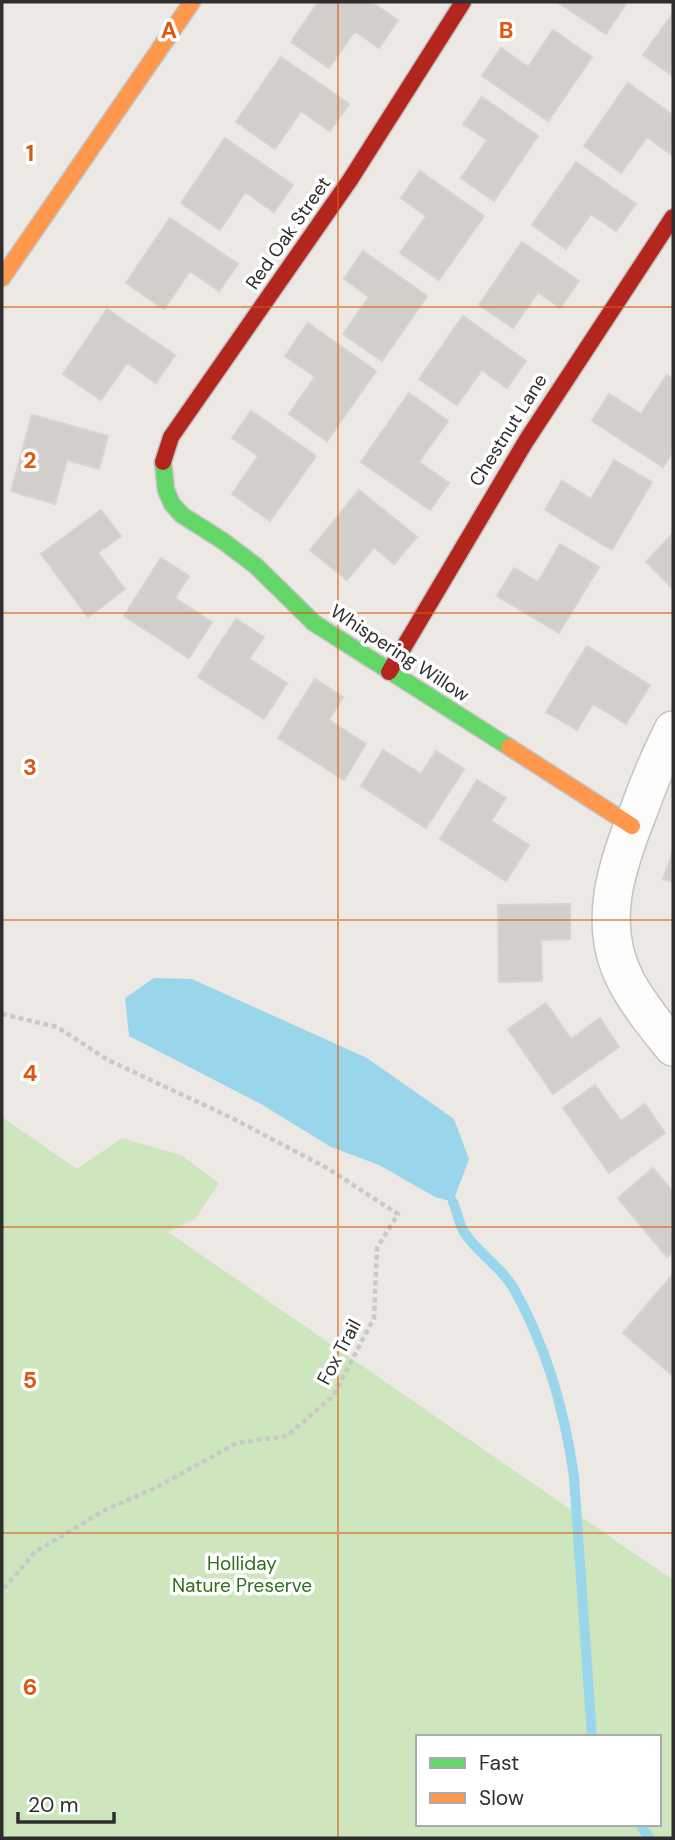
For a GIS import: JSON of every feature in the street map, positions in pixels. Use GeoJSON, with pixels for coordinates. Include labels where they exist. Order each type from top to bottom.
{"type":"FeatureCollection","features":[{"type":"Feature","properties":{"kind":"street","name":"Red Oak Street"},"geometry":{"type":"LineString","coordinates":[[166,491],[163,461],[171,437],[350,180],[463,2]]}},
{"type":"Feature","properties":{"kind":"street"},"geometry":{"type":"LineString","coordinates":[[2,278],[187,4]]}},
{"type":"Feature","properties":{"kind":"street","name":"Chestnut Lane"},"geometry":{"type":"LineString","coordinates":[[389,672],[518,451],[673,217]]}},
{"type":"Feature","properties":{"kind":"street","name":"Whispering Willow"},"geometry":{"type":"LineString","coordinates":[[166,491],[181,515],[223,541],[256,566],[314,623],[632,826]]}},
{"type":"Feature","properties":{"kind":"street"},"geometry":{"type":"LineString","coordinates":[[673,730],[657,762],[616,870],[611,910],[614,947],[626,981],[673,1047]]}},
{"type":"Feature","properties":{"kind":"path","name":"Fox Trail"},"geometry":{"type":"LineString","coordinates":[[2,1014],[57,1027],[108,1060],[232,1118],[327,1168],[398,1214],[377,1248],[374,1318],[333,1396],[287,1436],[237,1443],[158,1487],[104,1510],[35,1552],[2,1591]]}},
{"type":"Feature","properties":{"kind":"green space","name":"Holliday Nature Preserve"},"geometry":{"type":"Polygon","coordinates":[[[2,1117],[77,1169],[122,1138],[181,1155],[219,1183],[195,1219],[168,1232],[673,1580],[673,1838],[2,1838],[2,1117]]]}},
{"type":"Feature","properties":{"kind":"water"},"geometry":{"type":"Polygon","coordinates":[[[154,978],[192,979],[367,1058],[454,1119],[469,1159],[453,1202],[435,1197],[379,1165],[331,1147],[261,1104],[129,1036],[125,998],[154,978]]]}},
{"type":"Feature","properties":{"kind":"building"},"geometry":{"type":"Polygon","coordinates":[[[318,2],[371,2],[398,20],[379,48],[355,31],[329,68],[291,42],[318,2]]]}},
{"type":"Feature","properties":{"kind":"building"},"geometry":{"type":"Polygon","coordinates":[[[557,2],[627,2],[606,34],[557,2]]]}},
{"type":"Feature","properties":{"kind":"building"},"geometry":{"type":"Polygon","coordinates":[[[673,13],[673,76],[643,55],[673,13]]]}},
{"type":"Feature","properties":{"kind":"building"},"geometry":{"type":"Polygon","coordinates":[[[553,30],[592,57],[548,121],[482,76],[501,48],[528,67],[553,30]]]}},
{"type":"Feature","properties":{"kind":"building"},"geometry":{"type":"Polygon","coordinates":[[[281,57],[349,104],[330,131],[301,111],[275,149],[236,122],[281,57]]]}},
{"type":"Feature","properties":{"kind":"building"},"geometry":{"type":"Polygon","coordinates":[[[628,83],[673,115],[673,153],[672,155],[647,137],[621,173],[584,146],[628,83]]]}},
{"type":"Feature","properties":{"kind":"building"},"geometry":{"type":"Polygon","coordinates":[[[482,97],[538,136],[494,201],[461,178],[487,140],[463,124],[482,97]]]}},
{"type":"Feature","properties":{"kind":"building"},"geometry":{"type":"Polygon","coordinates":[[[225,138],[293,185],[274,212],[245,192],[220,230],[181,203],[225,138]]]}},
{"type":"Feature","properties":{"kind":"building"},"geometry":{"type":"Polygon","coordinates":[[[576,162],[636,204],[616,231],[591,214],[566,249],[532,225],[576,162]]]}},
{"type":"Feature","properties":{"kind":"building"},"geometry":{"type":"Polygon","coordinates":[[[420,171],[484,216],[439,280],[400,253],[426,216],[401,198],[420,171]]]}},
{"type":"Feature","properties":{"kind":"building"},"geometry":{"type":"Polygon","coordinates":[[[170,218],[238,264],[219,291],[190,271],[164,309],[126,283],[170,218]]]}},
{"type":"Feature","properties":{"kind":"building"},"geometry":{"type":"Polygon","coordinates":[[[522,242],[579,281],[560,308],[538,292],[513,328],[479,305],[522,242]]]}},
{"type":"Feature","properties":{"kind":"building"},"geometry":{"type":"Polygon","coordinates":[[[363,251],[427,296],[382,361],[343,334],[369,297],[344,279],[363,251]]]}},
{"type":"Feature","properties":{"kind":"building"},"geometry":{"type":"Polygon","coordinates":[[[107,309],[175,355],[156,383],[127,363],[101,400],[63,374],[107,309]]]}},
{"type":"Feature","properties":{"kind":"building"},"geometry":{"type":"Polygon","coordinates":[[[463,316],[526,361],[507,388],[482,370],[457,405],[419,379],[463,316]]]}},
{"type":"Feature","properties":{"kind":"building"},"geometry":{"type":"Polygon","coordinates":[[[308,323],[376,371],[327,441],[289,414],[315,377],[285,356],[308,323]]]}},
{"type":"Feature","properties":{"kind":"building"},"geometry":{"type":"Polygon","coordinates":[[[667,375],[673,379],[673,452],[663,467],[592,421],[609,394],[641,414],[667,375]]]}},
{"type":"Feature","properties":{"kind":"building"},"geometry":{"type":"Polygon","coordinates":[[[409,393],[448,421],[419,462],[449,483],[430,510],[361,462],[409,393]]]}},
{"type":"Feature","properties":{"kind":"building"},"geometry":{"type":"Polygon","coordinates":[[[251,411],[316,456],[270,521],[232,494],[258,456],[232,438],[251,411]]]}},
{"type":"Feature","properties":{"kind":"building"},"geometry":{"type":"Polygon","coordinates":[[[32,415],[108,436],[99,469],[67,460],[55,504],[11,491],[32,415]]]}},
{"type":"Feature","properties":{"kind":"building"},"geometry":{"type":"Polygon","coordinates":[[[614,460],[652,482],[612,550],[545,510],[562,481],[591,499],[614,460]]]}},
{"type":"Feature","properties":{"kind":"building"},"geometry":{"type":"Polygon","coordinates":[[[359,490],[417,537],[394,564],[374,547],[347,580],[310,550],[359,490]]]}},
{"type":"Feature","properties":{"kind":"building"},"geometry":{"type":"Polygon","coordinates":[[[101,510],[121,536],[98,553],[125,589],[88,617],[41,554],[101,510]]]}},
{"type":"Feature","properties":{"kind":"building"},"geometry":{"type":"Polygon","coordinates":[[[673,533],[673,589],[646,562],[673,533]]]}},
{"type":"Feature","properties":{"kind":"building"},"geometry":{"type":"Polygon","coordinates":[[[560,544],[599,567],[559,633],[497,596],[514,568],[538,582],[560,544]]]}},
{"type":"Feature","properties":{"kind":"building"},"geometry":{"type":"Polygon","coordinates":[[[161,558],[189,576],[175,598],[212,622],[189,658],[124,616],[161,558]]]}},
{"type":"Feature","properties":{"kind":"building"},"geometry":{"type":"Polygon","coordinates":[[[236,619],[264,637],[249,659],[287,683],[264,719],[198,677],[236,619]]]}},
{"type":"Feature","properties":{"kind":"building"},"geometry":{"type":"Polygon","coordinates":[[[587,646],[650,685],[626,724],[593,704],[577,730],[546,712],[587,646]]]}},
{"type":"Feature","properties":{"kind":"building"},"geometry":{"type":"Polygon","coordinates":[[[315,679],[343,697],[329,720],[366,744],[344,780],[278,738],[315,679]]]}},
{"type":"Feature","properties":{"kind":"building"},"geometry":{"type":"Polygon","coordinates":[[[383,750],[421,774],[436,751],[464,769],[426,828],[361,786],[383,750]]]}},
{"type":"Feature","properties":{"kind":"building"},"geometry":{"type":"Polygon","coordinates":[[[477,780],[506,798],[491,821],[529,845],[506,881],[440,839],[477,780]]]}},
{"type":"Feature","properties":{"kind":"building"},"geometry":{"type":"Polygon","coordinates":[[[673,851],[673,882],[663,879],[673,851]]]}},
{"type":"Feature","properties":{"kind":"building"},"geometry":{"type":"Polygon","coordinates":[[[570,904],[570,939],[541,940],[542,981],[499,982],[498,905],[570,904]]]}},
{"type":"Feature","properties":{"kind":"building"},"geometry":{"type":"Polygon","coordinates":[[[546,1003],[571,1039],[600,1018],[619,1047],[553,1094],[508,1029],[546,1003]]]}},
{"type":"Feature","properties":{"kind":"building"},"geometry":{"type":"Polygon","coordinates":[[[595,1085],[621,1121],[645,1104],[665,1133],[609,1173],[563,1108],[595,1085]]]}},
{"type":"Feature","properties":{"kind":"building"},"geometry":{"type":"Polygon","coordinates":[[[653,1168],[673,1192],[673,1252],[667,1257],[618,1198],[653,1168]]]}},
{"type":"Feature","properties":{"kind":"building"},"geometry":{"type":"Polygon","coordinates":[[[673,1274],[673,1376],[623,1333],[673,1274]]]}},
{"type":"Feature","properties":{"kind":"waterway"},"geometry":{"type":"LineString","coordinates":[[453,1202],[464,1232],[514,1289],[536,1333],[553,1380],[574,1477],[592,1735]]}},
{"type":"Feature","properties":{"kind":"waterway"},"geometry":{"type":"LineString","coordinates":[[641,1826],[650,1838]]}},
{"type":"Feature","properties":{"kind":"traffic: fast"},"geometry":{"type":"LineString","coordinates":[[163,462],[166,490],[172,504],[182,515],[256,566],[314,623],[509,747]]}},
{"type":"Feature","properties":{"kind":"traffic: slow"},"geometry":{"type":"LineString","coordinates":[[2,278],[192,2]]}},
{"type":"Feature","properties":{"kind":"traffic: slow"},"geometry":{"type":"LineString","coordinates":[[509,747],[632,826]]}},
{"type":"Feature","properties":{"kind":"traffic: jam"},"geometry":{"type":"LineString","coordinates":[[163,462],[171,437],[350,180],[463,2]]}},
{"type":"Feature","properties":{"kind":"traffic: jam"},"geometry":{"type":"LineString","coordinates":[[389,672],[526,441],[673,217]]}}]}
